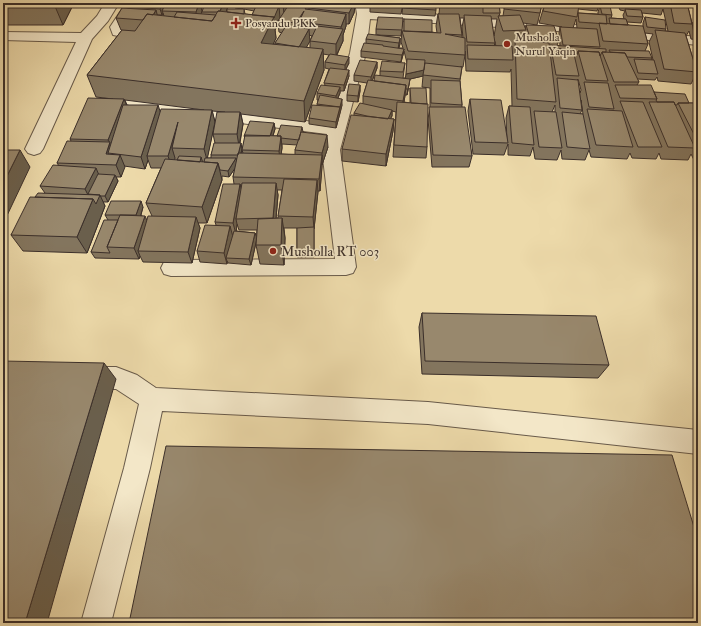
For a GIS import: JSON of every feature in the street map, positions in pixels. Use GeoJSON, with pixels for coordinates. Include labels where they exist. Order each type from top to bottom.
{"type":"FeatureCollection","features":[{"type":"Feature","properties":{"kind":"street"},"geometry":{"type":"LineString","coordinates":[[34,149],[85,38],[102,18],[112,3]]}},
{"type":"Feature","properties":{"kind":"street"},"geometry":{"type":"LineString","coordinates":[[132,3],[117,27],[118,32],[128,34],[150,34]]}},
{"type":"Feature","properties":{"kind":"street"},"geometry":{"type":"LineString","coordinates":[[171,268],[346,267],[331,150],[358,53],[364,8],[547,26],[643,30],[698,41]]}},
{"type":"Feature","properties":{"kind":"street"},"geometry":{"type":"LineString","coordinates":[[3,36],[85,38]]}},
{"type":"Feature","properties":{"kind":"street"},"geometry":{"type":"LineString","coordinates":[[115,102],[337,130]]}},
{"type":"Feature","properties":{"kind":"street"},"geometry":{"type":"LineString","coordinates":[[66,378],[116,378],[129,383],[152,399],[428,413],[698,442]]}},
{"type":"Feature","properties":{"kind":"street"},"geometry":{"type":"LineString","coordinates":[[96,623],[137,468],[152,399]]}},
{"type":"Feature","properties":{"kind":"building"},"geometry":{"type":"Polygon","coordinates":[[[3,3],[55,3],[3,4],[3,3]]]}},
{"type":"Feature","properties":{"kind":"building"},"geometry":{"type":"Polygon","coordinates":[[[130,3],[164,3],[160,9],[128,7],[130,3]]]}},
{"type":"Feature","properties":{"kind":"building"},"geometry":{"type":"Polygon","coordinates":[[[166,3],[199,3],[196,12],[162,11],[166,3]]]}},
{"type":"Feature","properties":{"kind":"building"},"geometry":{"type":"Polygon","coordinates":[[[205,3],[223,3],[220,11],[202,12],[205,3]]]}},
{"type":"Feature","properties":{"kind":"building"},"geometry":{"type":"Polygon","coordinates":[[[240,3],[256,3],[257,5],[240,3]]]}},
{"type":"Feature","properties":{"kind":"building"},"geometry":{"type":"Polygon","coordinates":[[[290,3],[309,3],[305,9],[346,14],[341,27],[299,22],[304,11],[296,23],[278,21],[290,3]]]}},
{"type":"Feature","properties":{"kind":"building"},"geometry":{"type":"Polygon","coordinates":[[[311,3],[354,3],[349,13],[309,8],[311,3]]]}},
{"type":"Feature","properties":{"kind":"building"},"geometry":{"type":"Polygon","coordinates":[[[403,3],[436,3],[436,10],[402,8],[403,3]]]}},
{"type":"Feature","properties":{"kind":"building"},"geometry":{"type":"Polygon","coordinates":[[[441,3],[482,3],[482,7],[440,5],[441,3]]]}},
{"type":"Feature","properties":{"kind":"building"},"geometry":{"type":"Polygon","coordinates":[[[483,3],[499,3],[500,13],[483,13],[483,3]]]}},
{"type":"Feature","properties":{"kind":"building"},"geometry":{"type":"Polygon","coordinates":[[[505,3],[542,3],[540,13],[504,9],[505,3]]]}},
{"type":"Feature","properties":{"kind":"building"},"geometry":{"type":"Polygon","coordinates":[[[545,3],[566,3],[579,5],[577,17],[543,11],[545,3]]]}},
{"type":"Feature","properties":{"kind":"building"},"geometry":{"type":"Polygon","coordinates":[[[670,3],[687,3],[692,24],[674,23],[670,3]]]}},
{"type":"Feature","properties":{"kind":"building"},"geometry":{"type":"Polygon","coordinates":[[[257,4],[279,6],[274,18],[252,15],[257,4]]]}},
{"type":"Feature","properties":{"kind":"building"},"geometry":{"type":"Polygon","coordinates":[[[600,6],[610,6],[612,15],[602,14],[600,6]]]}},
{"type":"Feature","properties":{"kind":"building"},"geometry":{"type":"Polygon","coordinates":[[[122,8],[156,10],[153,15],[147,14],[143,20],[116,18],[122,8]]]}},
{"type":"Feature","properties":{"kind":"building"},"geometry":{"type":"Polygon","coordinates":[[[227,9],[244,9],[244,14],[227,12],[227,9]]]}},
{"type":"Feature","properties":{"kind":"building"},"geometry":{"type":"Polygon","coordinates":[[[625,9],[641,10],[643,17],[627,16],[625,9]]]}},
{"type":"Feature","properties":{"kind":"building"},"geometry":{"type":"Polygon","coordinates":[[[218,11],[274,17],[261,43],[323,49],[304,101],[87,75],[122,30],[135,31],[147,14],[212,21],[218,11]]]}},
{"type":"Feature","properties":{"kind":"building"},"geometry":{"type":"Polygon","coordinates":[[[177,12],[216,15],[212,21],[174,17],[177,12]]]}},
{"type":"Feature","properties":{"kind":"building"},"geometry":{"type":"Polygon","coordinates":[[[578,13],[606,15],[607,24],[579,22],[578,13]]]}},
{"type":"Feature","properties":{"kind":"building"},"geometry":{"type":"Polygon","coordinates":[[[438,14],[459,14],[462,35],[445,34],[465,38],[465,55],[408,51],[402,31],[441,33],[438,14]]]}},
{"type":"Feature","properties":{"kind":"building"},"geometry":{"type":"Polygon","coordinates":[[[464,15],[491,16],[495,43],[467,42],[464,15]]]}},
{"type":"Feature","properties":{"kind":"building"},"geometry":{"type":"Polygon","coordinates":[[[520,15],[526,30],[503,31],[498,16],[520,15]]]}},
{"type":"Feature","properties":{"kind":"building"},"geometry":{"type":"Polygon","coordinates":[[[378,17],[403,18],[402,30],[376,29],[378,17]]]}},
{"type":"Feature","properties":{"kind":"building"},"geometry":{"type":"Polygon","coordinates":[[[645,17],[665,20],[666,29],[647,27],[645,17]]]}},
{"type":"Feature","properties":{"kind":"building"},"geometry":{"type":"Polygon","coordinates":[[[609,18],[626,19],[628,25],[610,24],[609,18]]]}},
{"type":"Feature","properties":{"kind":"building"},"geometry":{"type":"Polygon","coordinates":[[[404,19],[432,20],[432,32],[404,31],[404,19]]]}},
{"type":"Feature","properties":{"kind":"building"},"geometry":{"type":"Polygon","coordinates":[[[599,23],[643,26],[648,44],[603,41],[599,23]]]}},
{"type":"Feature","properties":{"kind":"building"},"geometry":{"type":"Polygon","coordinates":[[[692,23],[698,23],[698,33],[694,33],[692,23]]]}},
{"type":"Feature","properties":{"kind":"building"},"geometry":{"type":"Polygon","coordinates":[[[526,25],[554,26],[559,41],[531,41],[526,25]]]}},
{"type":"Feature","properties":{"kind":"building"},"geometry":{"type":"Polygon","coordinates":[[[286,26],[309,29],[299,47],[275,43],[286,26]]]}},
{"type":"Feature","properties":{"kind":"building"},"geometry":{"type":"Polygon","coordinates":[[[317,26],[343,29],[336,44],[310,41],[317,26]]]}},
{"type":"Feature","properties":{"kind":"building"},"geometry":{"type":"Polygon","coordinates":[[[560,27],[597,29],[600,47],[563,45],[560,27]]]}},
{"type":"Feature","properties":{"kind":"building"},"geometry":{"type":"Polygon","coordinates":[[[655,30],[685,33],[697,72],[664,69],[655,30]]]}},
{"type":"Feature","properties":{"kind":"building"},"geometry":{"type":"Polygon","coordinates":[[[368,34],[400,38],[399,43],[366,39],[368,34]]]}},
{"type":"Feature","properties":{"kind":"building"},"geometry":{"type":"Polygon","coordinates":[[[515,40],[549,43],[556,102],[517,99],[515,40]]]}},
{"type":"Feature","properties":{"kind":"building"},"geometry":{"type":"Polygon","coordinates":[[[364,43],[404,49],[402,55],[361,51],[364,43]]]}},
{"type":"Feature","properties":{"kind":"building"},"geometry":{"type":"Polygon","coordinates":[[[467,45],[512,46],[513,60],[468,59],[467,45]]]}},
{"type":"Feature","properties":{"kind":"building"},"geometry":{"type":"Polygon","coordinates":[[[550,45],[606,49],[606,52],[602,52],[600,56],[599,52],[578,51],[577,55],[574,54],[573,50],[551,48],[550,52],[550,45]]]}},
{"type":"Feature","properties":{"kind":"building"},"geometry":{"type":"Polygon","coordinates":[[[551,48],[573,50],[579,76],[556,75],[551,48]]]}},
{"type":"Feature","properties":{"kind":"building"},"geometry":{"type":"Polygon","coordinates":[[[609,50],[649,51],[652,58],[627,57],[625,53],[610,52],[609,50]]]}},
{"type":"Feature","properties":{"kind":"building"},"geometry":{"type":"Polygon","coordinates":[[[578,51],[599,52],[608,81],[586,80],[578,51]]]}},
{"type":"Feature","properties":{"kind":"building"},"geometry":{"type":"Polygon","coordinates":[[[602,52],[625,53],[639,82],[614,82],[602,52]]]}},
{"type":"Feature","properties":{"kind":"building"},"geometry":{"type":"Polygon","coordinates":[[[330,54],[349,57],[345,65],[325,62],[330,54]]]}},
{"type":"Feature","properties":{"kind":"building"},"geometry":{"type":"Polygon","coordinates":[[[407,59],[425,60],[424,70],[406,74],[407,59]]]}},
{"type":"Feature","properties":{"kind":"building"},"geometry":{"type":"Polygon","coordinates":[[[634,59],[654,60],[658,74],[638,73],[634,59]]]}},
{"type":"Feature","properties":{"kind":"building"},"geometry":{"type":"Polygon","coordinates":[[[360,60],[377,62],[371,77],[354,75],[360,60]]]}},
{"type":"Feature","properties":{"kind":"building"},"geometry":{"type":"Polygon","coordinates":[[[382,61],[405,63],[403,72],[380,71],[382,61]]]}},
{"type":"Feature","properties":{"kind":"building"},"geometry":{"type":"Polygon","coordinates":[[[425,63],[462,67],[460,79],[423,75],[425,63]]]}},
{"type":"Feature","properties":{"kind":"building"},"geometry":{"type":"Polygon","coordinates":[[[330,68],[349,70],[344,85],[324,83],[330,68]]]}},
{"type":"Feature","properties":{"kind":"building"},"geometry":{"type":"Polygon","coordinates":[[[375,75],[410,79],[408,89],[406,89],[406,85],[374,81],[375,75]]]}},
{"type":"Feature","properties":{"kind":"building"},"geometry":{"type":"Polygon","coordinates":[[[557,78],[578,80],[582,110],[560,108],[557,78]]]}},
{"type":"Feature","properties":{"kind":"building"},"geometry":{"type":"Polygon","coordinates":[[[368,80],[406,85],[403,101],[363,96],[368,80]]]}},
{"type":"Feature","properties":{"kind":"building"},"geometry":{"type":"Polygon","coordinates":[[[431,80],[460,81],[462,105],[431,103],[431,80]]]}},
{"type":"Feature","properties":{"kind":"building"},"geometry":{"type":"Polygon","coordinates":[[[584,82],[608,83],[614,109],[589,107],[584,82]]]}},
{"type":"Feature","properties":{"kind":"building"},"geometry":{"type":"Polygon","coordinates":[[[349,84],[360,85],[358,96],[347,95],[349,84]]]}},
{"type":"Feature","properties":{"kind":"building"},"geometry":{"type":"Polygon","coordinates":[[[321,85],[340,87],[336,96],[317,93],[321,85]]]}},
{"type":"Feature","properties":{"kind":"building"},"geometry":{"type":"Polygon","coordinates":[[[615,85],[651,85],[657,99],[620,98],[615,85]]]}},
{"type":"Feature","properties":{"kind":"building"},"geometry":{"type":"Polygon","coordinates":[[[410,88],[426,88],[427,104],[411,103],[410,88]]]}},
{"type":"Feature","properties":{"kind":"building"},"geometry":{"type":"Polygon","coordinates":[[[654,92],[685,94],[689,103],[678,103],[675,105],[674,102],[657,102],[654,92]]]}},
{"type":"Feature","properties":{"kind":"building"},"geometry":{"type":"Polygon","coordinates":[[[320,95],[342,99],[340,107],[317,104],[320,95]]]}},
{"type":"Feature","properties":{"kind":"building"},"geometry":{"type":"Polygon","coordinates":[[[88,98],[124,99],[108,140],[70,139],[88,98]]]}},
{"type":"Feature","properties":{"kind":"building"},"geometry":{"type":"Polygon","coordinates":[[[470,99],[501,100],[508,143],[475,142],[470,99]]]}},
{"type":"Feature","properties":{"kind":"building"},"geometry":{"type":"Polygon","coordinates":[[[620,101],[643,102],[662,147],[638,147],[620,101]]]}},
{"type":"Feature","properties":{"kind":"building"},"geometry":{"type":"Polygon","coordinates":[[[397,102],[428,104],[427,147],[394,145],[397,102]]]}},
{"type":"Feature","properties":{"kind":"building"},"geometry":{"type":"Polygon","coordinates":[[[649,102],[674,102],[695,148],[668,147],[649,102]]]}},
{"type":"Feature","properties":{"kind":"building"},"geometry":{"type":"Polygon","coordinates":[[[360,103],[392,110],[388,119],[354,113],[360,103]]]}},
{"type":"Feature","properties":{"kind":"building"},"geometry":{"type":"Polygon","coordinates":[[[678,103],[698,103],[698,142],[678,103]]]}},
{"type":"Feature","properties":{"kind":"building"},"geometry":{"type":"Polygon","coordinates":[[[123,105],[158,105],[141,157],[108,153],[123,105]]]}},
{"type":"Feature","properties":{"kind":"building"},"geometry":{"type":"Polygon","coordinates":[[[312,105],[340,107],[336,122],[309,118],[312,105]]]}},
{"type":"Feature","properties":{"kind":"building"},"geometry":{"type":"Polygon","coordinates":[[[509,106],[530,107],[534,145],[512,143],[509,106]]]}},
{"type":"Feature","properties":{"kind":"building"},"geometry":{"type":"Polygon","coordinates":[[[429,107],[465,107],[472,156],[433,155],[429,107]]]}},
{"type":"Feature","properties":{"kind":"building"},"geometry":{"type":"Polygon","coordinates":[[[161,109],[212,110],[204,149],[172,148],[178,122],[168,156],[147,156],[161,109]]]}},
{"type":"Feature","properties":{"kind":"building"},"geometry":{"type":"Polygon","coordinates":[[[587,109],[622,111],[633,147],[596,145],[587,109]]]}},
{"type":"Feature","properties":{"kind":"building"},"geometry":{"type":"Polygon","coordinates":[[[534,111],[556,112],[562,148],[539,147],[534,111]]]}},
{"type":"Feature","properties":{"kind":"building"},"geometry":{"type":"Polygon","coordinates":[[[217,112],[240,112],[237,134],[213,134],[217,112]]]}},
{"type":"Feature","properties":{"kind":"building"},"geometry":{"type":"Polygon","coordinates":[[[562,112],[583,114],[590,149],[567,147],[562,112]]]}},
{"type":"Feature","properties":{"kind":"building"},"geometry":{"type":"Polygon","coordinates":[[[351,115],[394,119],[386,154],[342,149],[351,115]]]}},
{"type":"Feature","properties":{"kind":"building"},"geometry":{"type":"Polygon","coordinates":[[[250,121],[274,123],[270,136],[244,136],[250,121]]]}},
{"type":"Feature","properties":{"kind":"building"},"geometry":{"type":"Polygon","coordinates":[[[281,125],[302,127],[299,140],[281,138],[281,136],[277,136],[281,125]]]}},
{"type":"Feature","properties":{"kind":"building"},"geometry":{"type":"Polygon","coordinates":[[[301,132],[327,135],[322,153],[295,150],[301,132]]]}},
{"type":"Feature","properties":{"kind":"building"},"geometry":{"type":"Polygon","coordinates":[[[245,135],[281,136],[279,151],[242,150],[245,135]]]}},
{"type":"Feature","properties":{"kind":"building"},"geometry":{"type":"Polygon","coordinates":[[[67,141],[110,142],[106,154],[120,155],[116,165],[57,163],[67,141]]]}},
{"type":"Feature","properties":{"kind":"building"},"geometry":{"type":"Polygon","coordinates":[[[214,143],[241,143],[238,155],[211,155],[214,143]]]}},
{"type":"Feature","properties":{"kind":"building"},"geometry":{"type":"Polygon","coordinates":[[[3,150],[20,150],[3,184],[3,150]]]}},
{"type":"Feature","properties":{"kind":"building"},"geometry":{"type":"Polygon","coordinates":[[[238,153],[322,155],[319,179],[233,177],[238,153]]]}},
{"type":"Feature","properties":{"kind":"building"},"geometry":{"type":"Polygon","coordinates":[[[179,156],[201,157],[200,162],[177,160],[179,156]]]}},
{"type":"Feature","properties":{"kind":"building"},"geometry":{"type":"Polygon","coordinates":[[[205,158],[236,158],[228,171],[220,170],[218,163],[204,162],[205,158]]]}},
{"type":"Feature","properties":{"kind":"building"},"geometry":{"type":"Polygon","coordinates":[[[165,159],[218,163],[202,207],[146,203],[165,159]]]}},
{"type":"Feature","properties":{"kind":"building"},"geometry":{"type":"Polygon","coordinates":[[[53,165],[96,168],[85,189],[40,186],[53,165]]]}},
{"type":"Feature","properties":{"kind":"building"},"geometry":{"type":"Polygon","coordinates":[[[98,174],[115,175],[105,196],[88,194],[98,174]]]}},
{"type":"Feature","properties":{"kind":"building"},"geometry":{"type":"Polygon","coordinates":[[[284,179],[317,180],[313,217],[278,216],[284,179]]]}},
{"type":"Feature","properties":{"kind":"building"},"geometry":{"type":"Polygon","coordinates":[[[242,183],[276,183],[273,218],[236,219],[242,183]]]}},
{"type":"Feature","properties":{"kind":"building"},"geometry":{"type":"Polygon","coordinates":[[[223,184],[240,184],[233,223],[215,222],[223,184]]]}},
{"type":"Feature","properties":{"kind":"building"},"geometry":{"type":"Polygon","coordinates":[[[38,193],[100,195],[96,204],[93,199],[35,197],[38,193]]]}},
{"type":"Feature","properties":{"kind":"building"},"geometry":{"type":"Polygon","coordinates":[[[30,197],[93,199],[77,237],[11,235],[30,197]]]}},
{"type":"Feature","properties":{"kind":"building"},"geometry":{"type":"Polygon","coordinates":[[[111,201],[141,201],[136,215],[105,215],[111,201]]]}},
{"type":"Feature","properties":{"kind":"building"},"geometry":{"type":"Polygon","coordinates":[[[120,215],[145,216],[134,248],[107,247],[120,215]]]}},
{"type":"Feature","properties":{"kind":"building"},"geometry":{"type":"Polygon","coordinates":[[[148,216],[196,217],[188,252],[138,251],[148,216]]]}},
{"type":"Feature","properties":{"kind":"building"},"geometry":{"type":"Polygon","coordinates":[[[282,218],[281,245],[256,245],[258,219],[282,218]]]}},
{"type":"Feature","properties":{"kind":"building"},"geometry":{"type":"Polygon","coordinates":[[[104,220],[118,220],[107,247],[110,253],[91,252],[104,220]]]}},
{"type":"Feature","properties":{"kind":"building"},"geometry":{"type":"Polygon","coordinates":[[[205,225],[230,226],[224,253],[197,251],[205,225]]]}},
{"type":"Feature","properties":{"kind":"building"},"geometry":{"type":"Polygon","coordinates":[[[314,227],[314,251],[297,252],[297,228],[314,227]]]}},
{"type":"Feature","properties":{"kind":"building"},"geometry":{"type":"Polygon","coordinates":[[[234,231],[255,233],[249,259],[226,258],[234,231]]]}},
{"type":"Feature","properties":{"kind":"building"},"geometry":{"type":"Polygon","coordinates":[[[422,313],[596,316],[609,365],[425,361],[422,313]]]}},
{"type":"Feature","properties":{"kind":"building"},"geometry":{"type":"Polygon","coordinates":[[[3,361],[104,363],[25,623],[3,623],[3,361]]]}},
{"type":"Feature","properties":{"kind":"building"},"geometry":{"type":"Polygon","coordinates":[[[166,446],[672,455],[698,540],[698,623],[129,623],[166,446]]]}},
{"type":"Feature","properties":{"kind":"place","name":"Posyandu PKK"},"geometry":{"type":"Point","coordinates":[236,23]}},
{"type":"Feature","properties":{"kind":"place","name":"Musholla Nurul Yaqin"},"geometry":{"type":"Point","coordinates":[507,44]}},
{"type":"Feature","properties":{"kind":"place","name":"Musholla RT 003"},"geometry":{"type":"Point","coordinates":[273,251]}}]}
